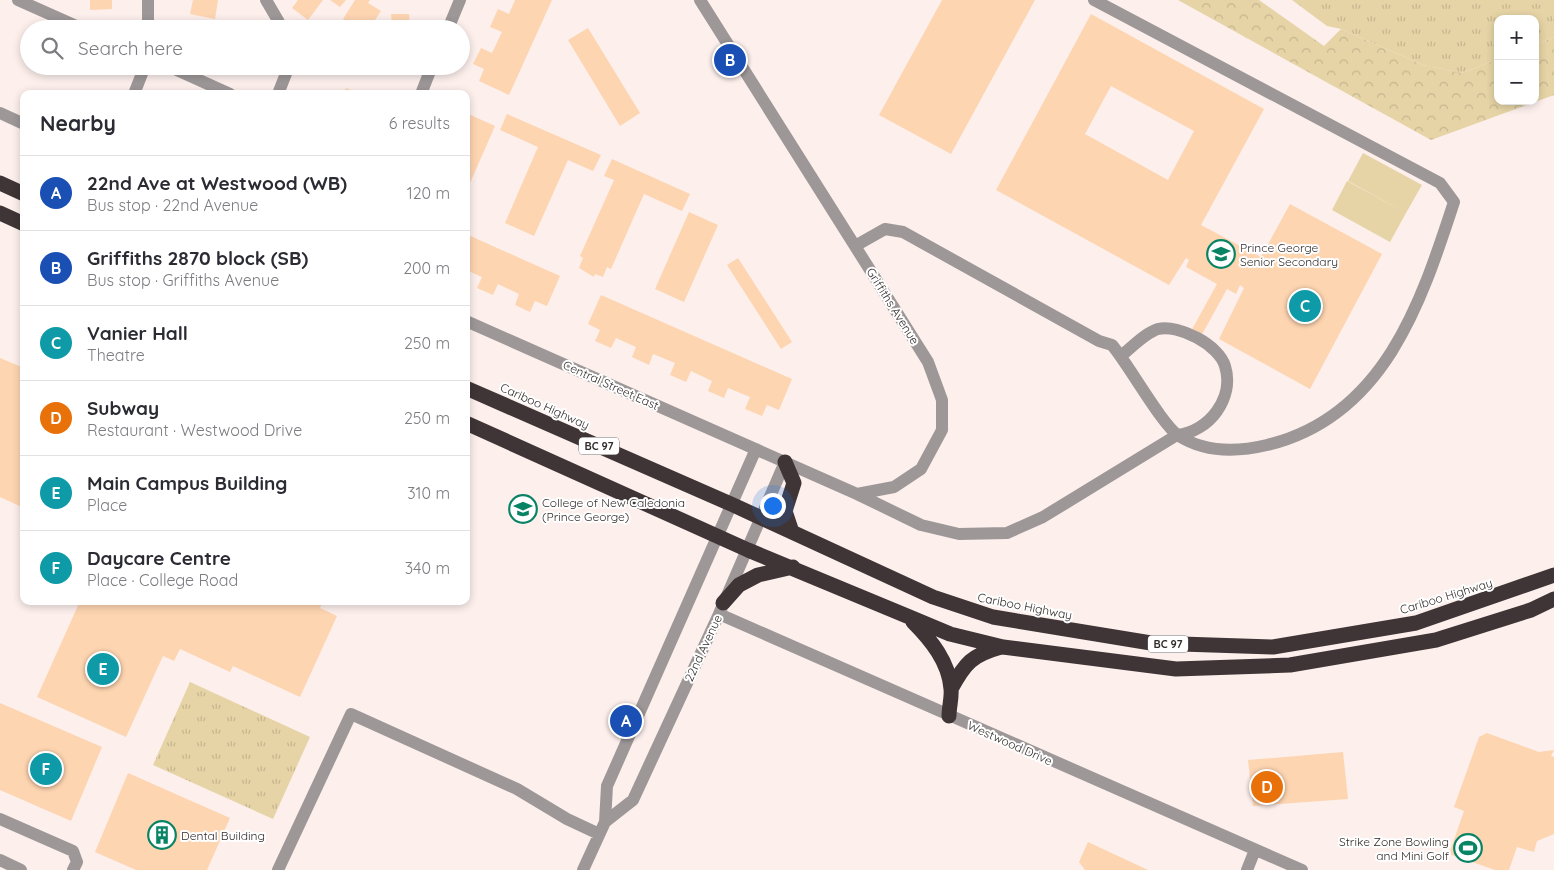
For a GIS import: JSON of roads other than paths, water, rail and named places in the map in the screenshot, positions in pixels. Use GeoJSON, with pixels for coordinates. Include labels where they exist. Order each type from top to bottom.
{"type":"FeatureCollection","features":[{"type":"Feature","properties":{"kind":"highway"},"geometry":{"type":"LineString","coordinates":[[0,184],[20,192]]}},
{"type":"Feature","properties":{"kind":"highway"},"geometry":{"type":"LineString","coordinates":[[0,214],[20,222]]}},
{"type":"Feature","properties":{"kind":"highway","name":"Cariboo Highway"},"geometry":{"type":"LineString","coordinates":[[470,390],[731,504],[934,597],[992,617],[1152,643],[1273,647],[1416,623],[1554,575]]}},
{"type":"Feature","properties":{"kind":"highway","name":"BC 97"},"geometry":{"type":"LineString","coordinates":[[470,425],[748,550],[950,634],[1003,647],[1176,668],[1290,665],[1436,640],[1531,610],[1554,599]]}},
{"type":"Feature","properties":{"kind":"highway"},"geometry":{"type":"LineString","coordinates":[[785,462],[794,483],[785,511],[792,532]]}},
{"type":"Feature","properties":{"kind":"highway"},"geometry":{"type":"LineString","coordinates":[[721,609],[739,585],[758,575],[793,568]]}},
{"type":"Feature","properties":{"kind":"highway"},"geometry":{"type":"LineString","coordinates":[[907,616],[928,637],[940,654],[951,689],[949,716]]}},
{"type":"Feature","properties":{"kind":"highway"},"geometry":{"type":"LineString","coordinates":[[951,689],[971,659],[985,651],[1003,647]]}},
{"type":"Feature","properties":{"kind":"street"},"geometry":{"type":"LineString","coordinates":[[148,0],[148,20]]}},
{"type":"Feature","properties":{"kind":"street"},"geometry":{"type":"LineString","coordinates":[[266,0],[278,20]]}},
{"type":"Feature","properties":{"kind":"street"},"geometry":{"type":"LineString","coordinates":[[452,20],[460,0]]}},
{"type":"Feature","properties":{"kind":"street","name":"Griffiths Avenue"},"geometry":{"type":"LineString","coordinates":[[700,0],[928,362],[942,400],[942,430],[921,469],[894,487],[857,494]]}},
{"type":"Feature","properties":{"kind":"street"},"geometry":{"type":"LineString","coordinates":[[855,246],[885,229],[903,232],[1098,341],[1112,345],[1177,435],[1203,446],[1224,450],[1249,449],[1286,441],[1331,417],[1364,388],[1392,352],[1428,282],[1454,202],[1440,183],[1094,0]]}},
{"type":"Feature","properties":{"kind":"street"},"geometry":{"type":"LineString","coordinates":[[24,1],[64,20]]}},
{"type":"Feature","properties":{"kind":"street"},"geometry":{"type":"LineString","coordinates":[[136,90],[141,75]]}},
{"type":"Feature","properties":{"kind":"street"},"geometry":{"type":"LineString","coordinates":[[188,75],[221,90]]}},
{"type":"Feature","properties":{"kind":"street"},"geometry":{"type":"LineString","coordinates":[[280,90],[285,75]]}},
{"type":"Feature","properties":{"kind":"street"},"geometry":{"type":"LineString","coordinates":[[422,90],[428,75]]}},
{"type":"Feature","properties":{"kind":"street"},"geometry":{"type":"LineString","coordinates":[[0,113],[20,122]]}},
{"type":"Feature","properties":{"kind":"street","name":"Central Street East"},"geometry":{"type":"LineString","coordinates":[[470,323],[756,449]]}},
{"type":"Feature","properties":{"kind":"street"},"geometry":{"type":"LineString","coordinates":[[756,449],[921,525],[959,534],[1008,532],[1043,517],[1177,435],[1190,434],[1218,411],[1227,390],[1225,365],[1206,343],[1188,333],[1168,328],[1157,330],[1148,335],[1121,356]]}},
{"type":"Feature","properties":{"kind":"street","name":"22nd Avenue"},"geometry":{"type":"LineString","coordinates":[[583,870],[605,822],[607,786],[756,449]]}},
{"type":"Feature","properties":{"kind":"street","name":"22nd Avenue"},"geometry":{"type":"LineString","coordinates":[[605,822],[633,800],[748,550],[785,462]]}},
{"type":"Feature","properties":{"kind":"street","name":"Westwood Drive"},"geometry":{"type":"LineString","coordinates":[[721,609],[949,716],[1302,870]]}},
{"type":"Feature","properties":{"kind":"street"},"geometry":{"type":"LineString","coordinates":[[278,870],[351,714],[516,789],[567,819],[599,834]]}},
{"type":"Feature","properties":{"kind":"street"},"geometry":{"type":"LineString","coordinates":[[0,819],[73,851],[77,862],[73,870]]}},
{"type":"Feature","properties":{"kind":"street"},"geometry":{"type":"LineString","coordinates":[[1247,870],[1255,850]]}},
{"type":"Feature","properties":{"kind":"street"},"geometry":{"type":"LineString","coordinates":[[0,860],[22,870]]}},
{"type":"Feature","properties":{"kind":"place","name":"Griffiths 2870 block (SB)"},"geometry":{"type":"Point","coordinates":[730,60]}},
{"type":"Feature","properties":{"kind":"place","name":"Prince George Senior Secondary"},"geometry":{"type":"Point","coordinates":[1221,254]}},
{"type":"Feature","properties":{"kind":"place","name":"Vanier Hall"},"geometry":{"type":"Point","coordinates":[1305,306]}},
{"type":"Feature","properties":{"kind":"place","name":"College of New Caledonia (Prince George)"},"geometry":{"type":"Point","coordinates":[523,509]}},
{"type":"Feature","properties":{"kind":"place","name":"Main Campus Building"},"geometry":{"type":"Point","coordinates":[103,669]}},
{"type":"Feature","properties":{"kind":"place","name":"22nd Ave at Westwood (WB)"},"geometry":{"type":"Point","coordinates":[626,721]}},
{"type":"Feature","properties":{"kind":"place","name":"Daycare Centre"},"geometry":{"type":"Point","coordinates":[46,769]}},
{"type":"Feature","properties":{"kind":"place","name":"Subway"},"geometry":{"type":"Point","coordinates":[1267,787]}},
{"type":"Feature","properties":{"kind":"place","name":"Dental Building"},"geometry":{"type":"Point","coordinates":[162,835]}},
{"type":"Feature","properties":{"kind":"place","name":"Strike Zone Bowling and Mini Golf"},"geometry":{"type":"Point","coordinates":[1468,848]}}]}
